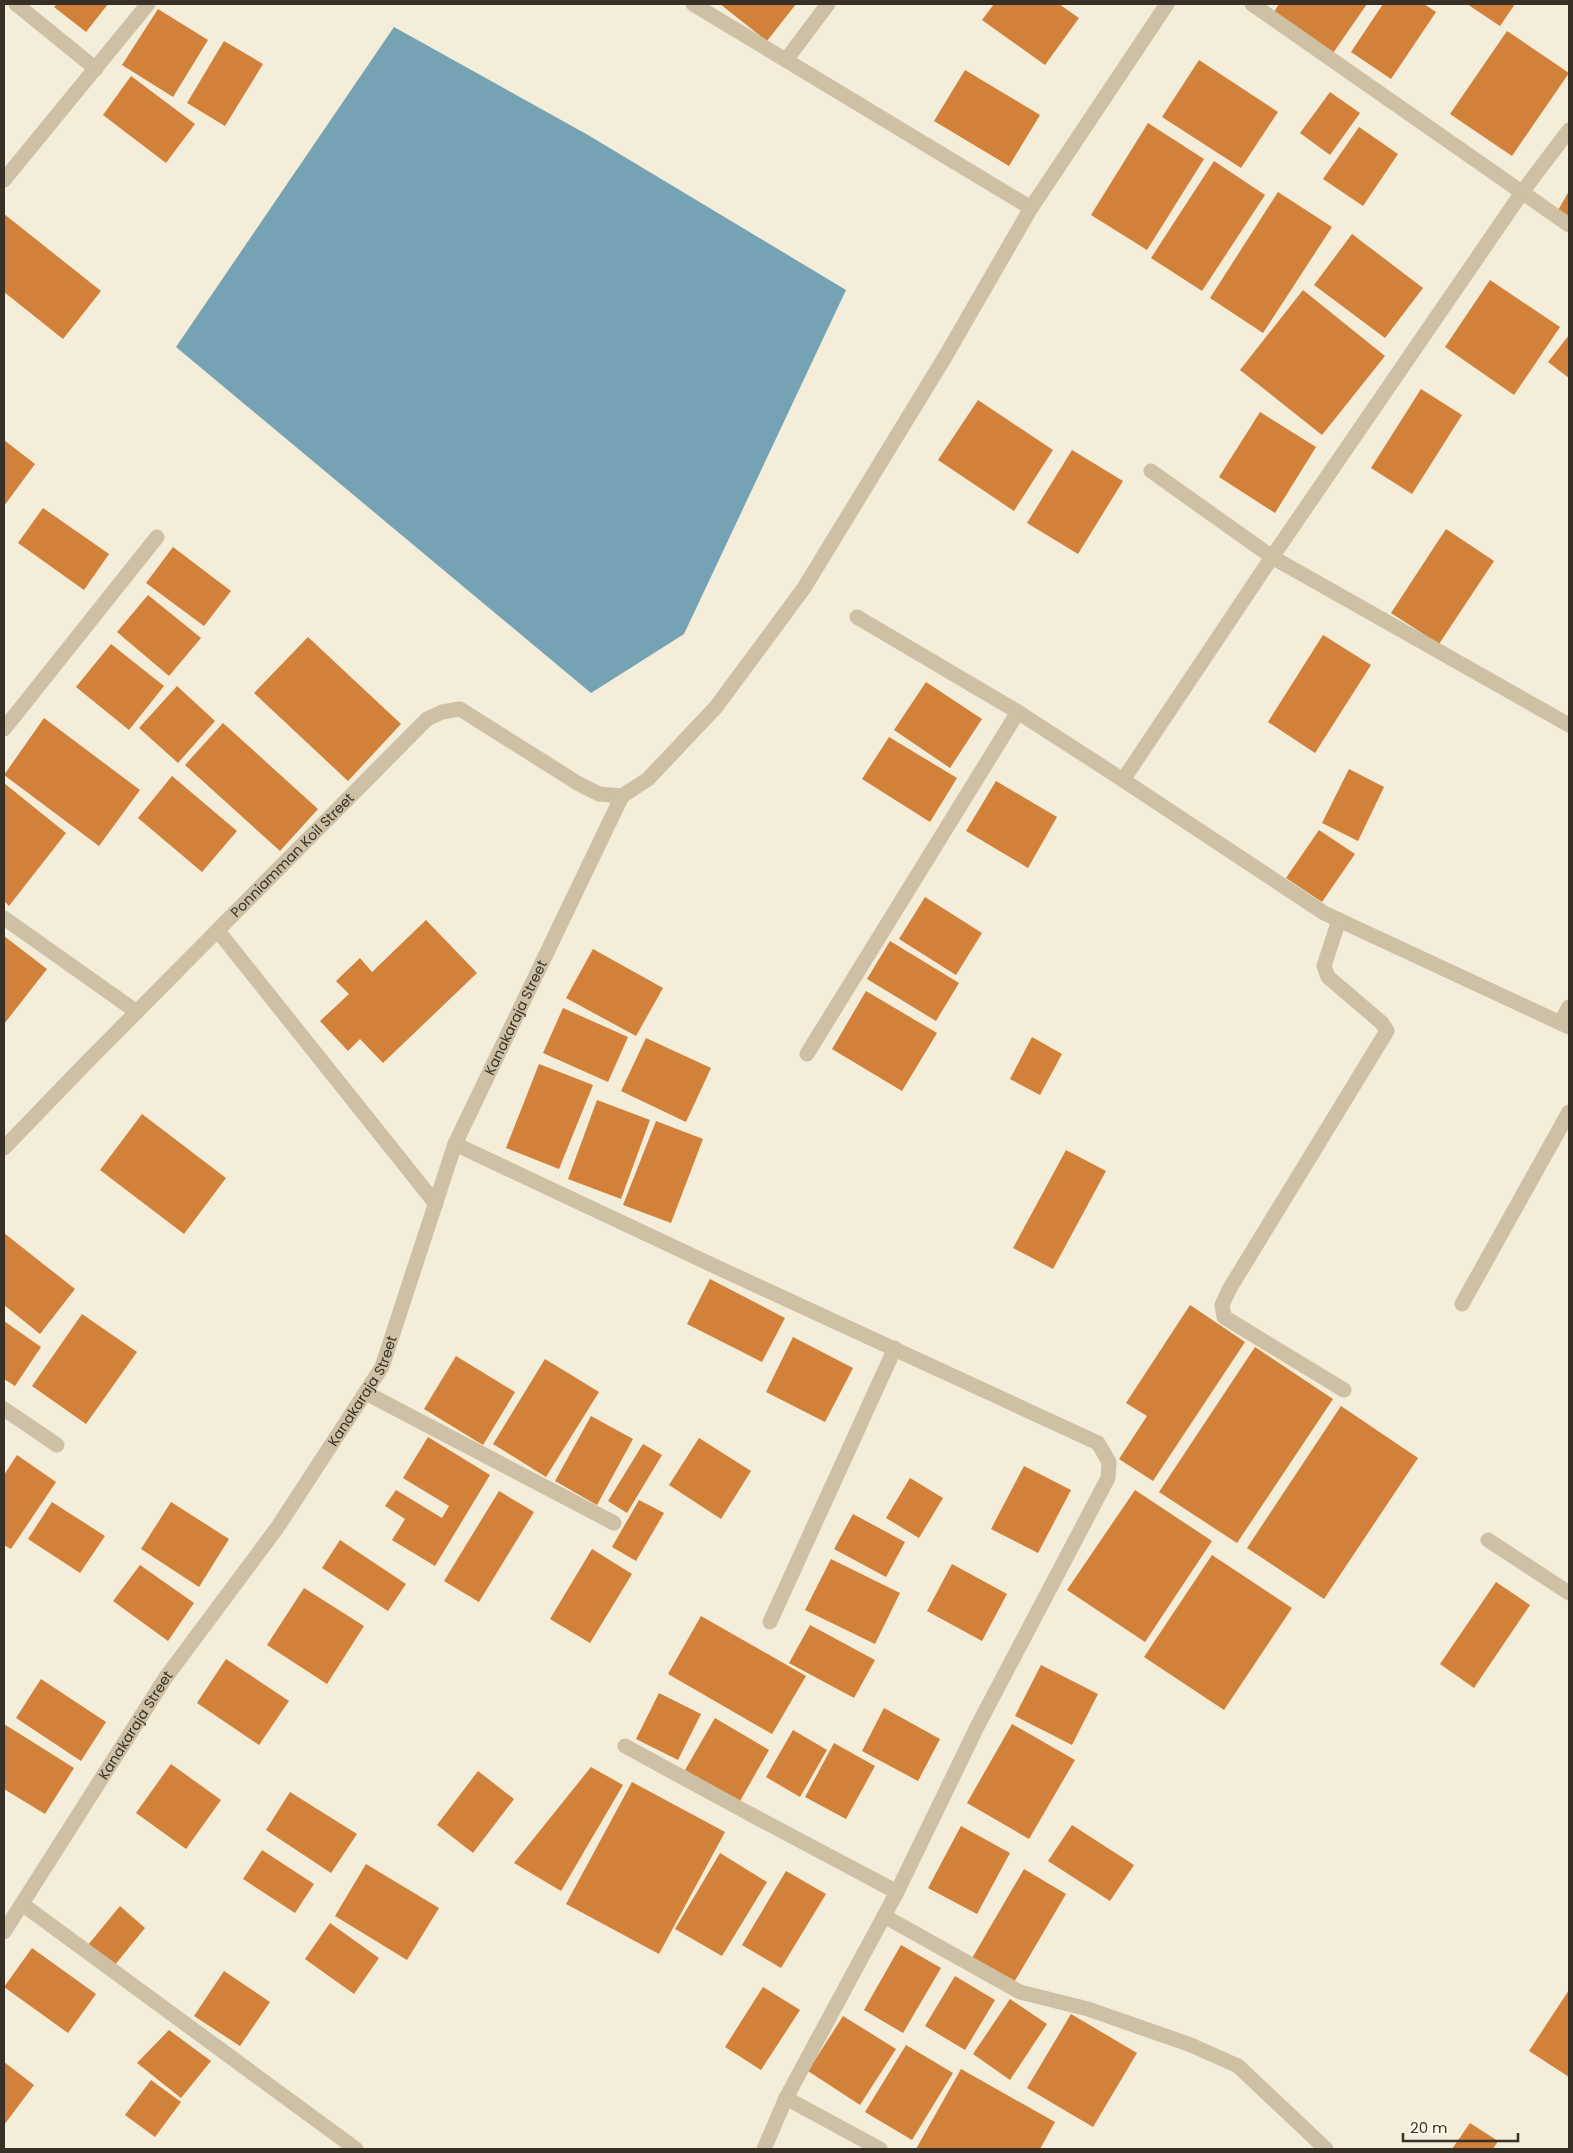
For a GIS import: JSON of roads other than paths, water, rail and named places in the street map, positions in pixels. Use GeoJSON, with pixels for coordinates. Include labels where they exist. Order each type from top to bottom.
{"type":"FeatureCollection","features":[{"type":"Feature","properties":{"kind":"street"},"geometry":{"type":"LineString","coordinates":[[16,4],[96,69]]}},
{"type":"Feature","properties":{"kind":"street"},"geometry":{"type":"LineString","coordinates":[[4,180],[148,4]]}},
{"type":"Feature","properties":{"kind":"street"},"geometry":{"type":"LineString","coordinates":[[692,4],[1031,208]]}},
{"type":"Feature","properties":{"kind":"street"},"geometry":{"type":"LineString","coordinates":[[786,60],[828,4]]}},
{"type":"Feature","properties":{"kind":"street"},"geometry":{"type":"LineString","coordinates":[[622,796],[648,780],[716,707],[804,588],[945,357],[1031,208],[1167,4]]}},
{"type":"Feature","properties":{"kind":"street"},"geometry":{"type":"LineString","coordinates":[[1252,4],[1523,191],[1569,225]]}},
{"type":"Feature","properties":{"kind":"street"},"geometry":{"type":"LineString","coordinates":[[1123,780],[1272,557],[1523,191],[1569,130]]}},
{"type":"Feature","properties":{"kind":"street"},"geometry":{"type":"LineString","coordinates":[[1151,471],[1272,557],[1569,725]]}},
{"type":"Feature","properties":{"kind":"street"},"geometry":{"type":"LineString","coordinates":[[4,729],[157,537]]}},
{"type":"Feature","properties":{"kind":"street"},"geometry":{"type":"LineString","coordinates":[[857,617],[1018,712],[1324,913],[1564,1025],[1569,1006]]}},
{"type":"Feature","properties":{"kind":"street","name":"Ponniamman Koil Street"},"geometry":{"type":"LineString","coordinates":[[4,1148],[428,719],[442,712],[460,709],[579,784],[599,794],[622,796]]}},
{"type":"Feature","properties":{"kind":"street"},"geometry":{"type":"LineString","coordinates":[[807,1054],[1018,712]]}},
{"type":"Feature","properties":{"kind":"street","name":"Kanakaraja Street"},"geometry":{"type":"LineString","coordinates":[[4,1932],[166,1677],[277,1528],[382,1367],[456,1144],[622,796]]}},
{"type":"Feature","properties":{"kind":"street"},"geometry":{"type":"LineString","coordinates":[[4,918],[137,1012]]}},
{"type":"Feature","properties":{"kind":"street"},"geometry":{"type":"LineString","coordinates":[[1339,920],[1324,966],[1328,977],[1382,1023],[1387,1031],[1235,1280],[1222,1305],[1224,1317],[1344,1390]]}},
{"type":"Feature","properties":{"kind":"street"},"geometry":{"type":"LineString","coordinates":[[218,931],[436,1204]]}},
{"type":"Feature","properties":{"kind":"street"},"geometry":{"type":"LineString","coordinates":[[1462,1304],[1569,1112]]}},
{"type":"Feature","properties":{"kind":"street"},"geometry":{"type":"LineString","coordinates":[[456,1144],[714,1266],[1098,1443],[1109,1462],[1108,1478],[978,1724],[897,1892],[786,2098],[764,2149]]}},
{"type":"Feature","properties":{"kind":"street"},"geometry":{"type":"LineString","coordinates":[[770,1622],[895,1348]]}},
{"type":"Feature","properties":{"kind":"street"},"geometry":{"type":"LineString","coordinates":[[366,1393],[614,1523]]}},
{"type":"Feature","properties":{"kind":"street"},"geometry":{"type":"LineString","coordinates":[[4,1410],[57,1445]]}},
{"type":"Feature","properties":{"kind":"street"},"geometry":{"type":"LineString","coordinates":[[1488,1540],[1569,1593]]}},
{"type":"Feature","properties":{"kind":"street"},"geometry":{"type":"LineString","coordinates":[[625,1746],[897,1892]]}},
{"type":"Feature","properties":{"kind":"street"},"geometry":{"type":"LineString","coordinates":[[22,1904],[356,2149]]}},
{"type":"Feature","properties":{"kind":"street"},"geometry":{"type":"LineString","coordinates":[[884,1916],[1020,1992],[1097,2012],[1191,2045],[1238,2066],[1326,2149]]}},
{"type":"Feature","properties":{"kind":"street"},"geometry":{"type":"LineString","coordinates":[[786,2098],[880,2149]]}},
{"type":"Feature","properties":{"kind":"water"},"geometry":{"type":"Polygon","coordinates":[[[394,27],[588,135],[846,290],[684,634],[591,693],[176,347],[394,27]]]}}]}
